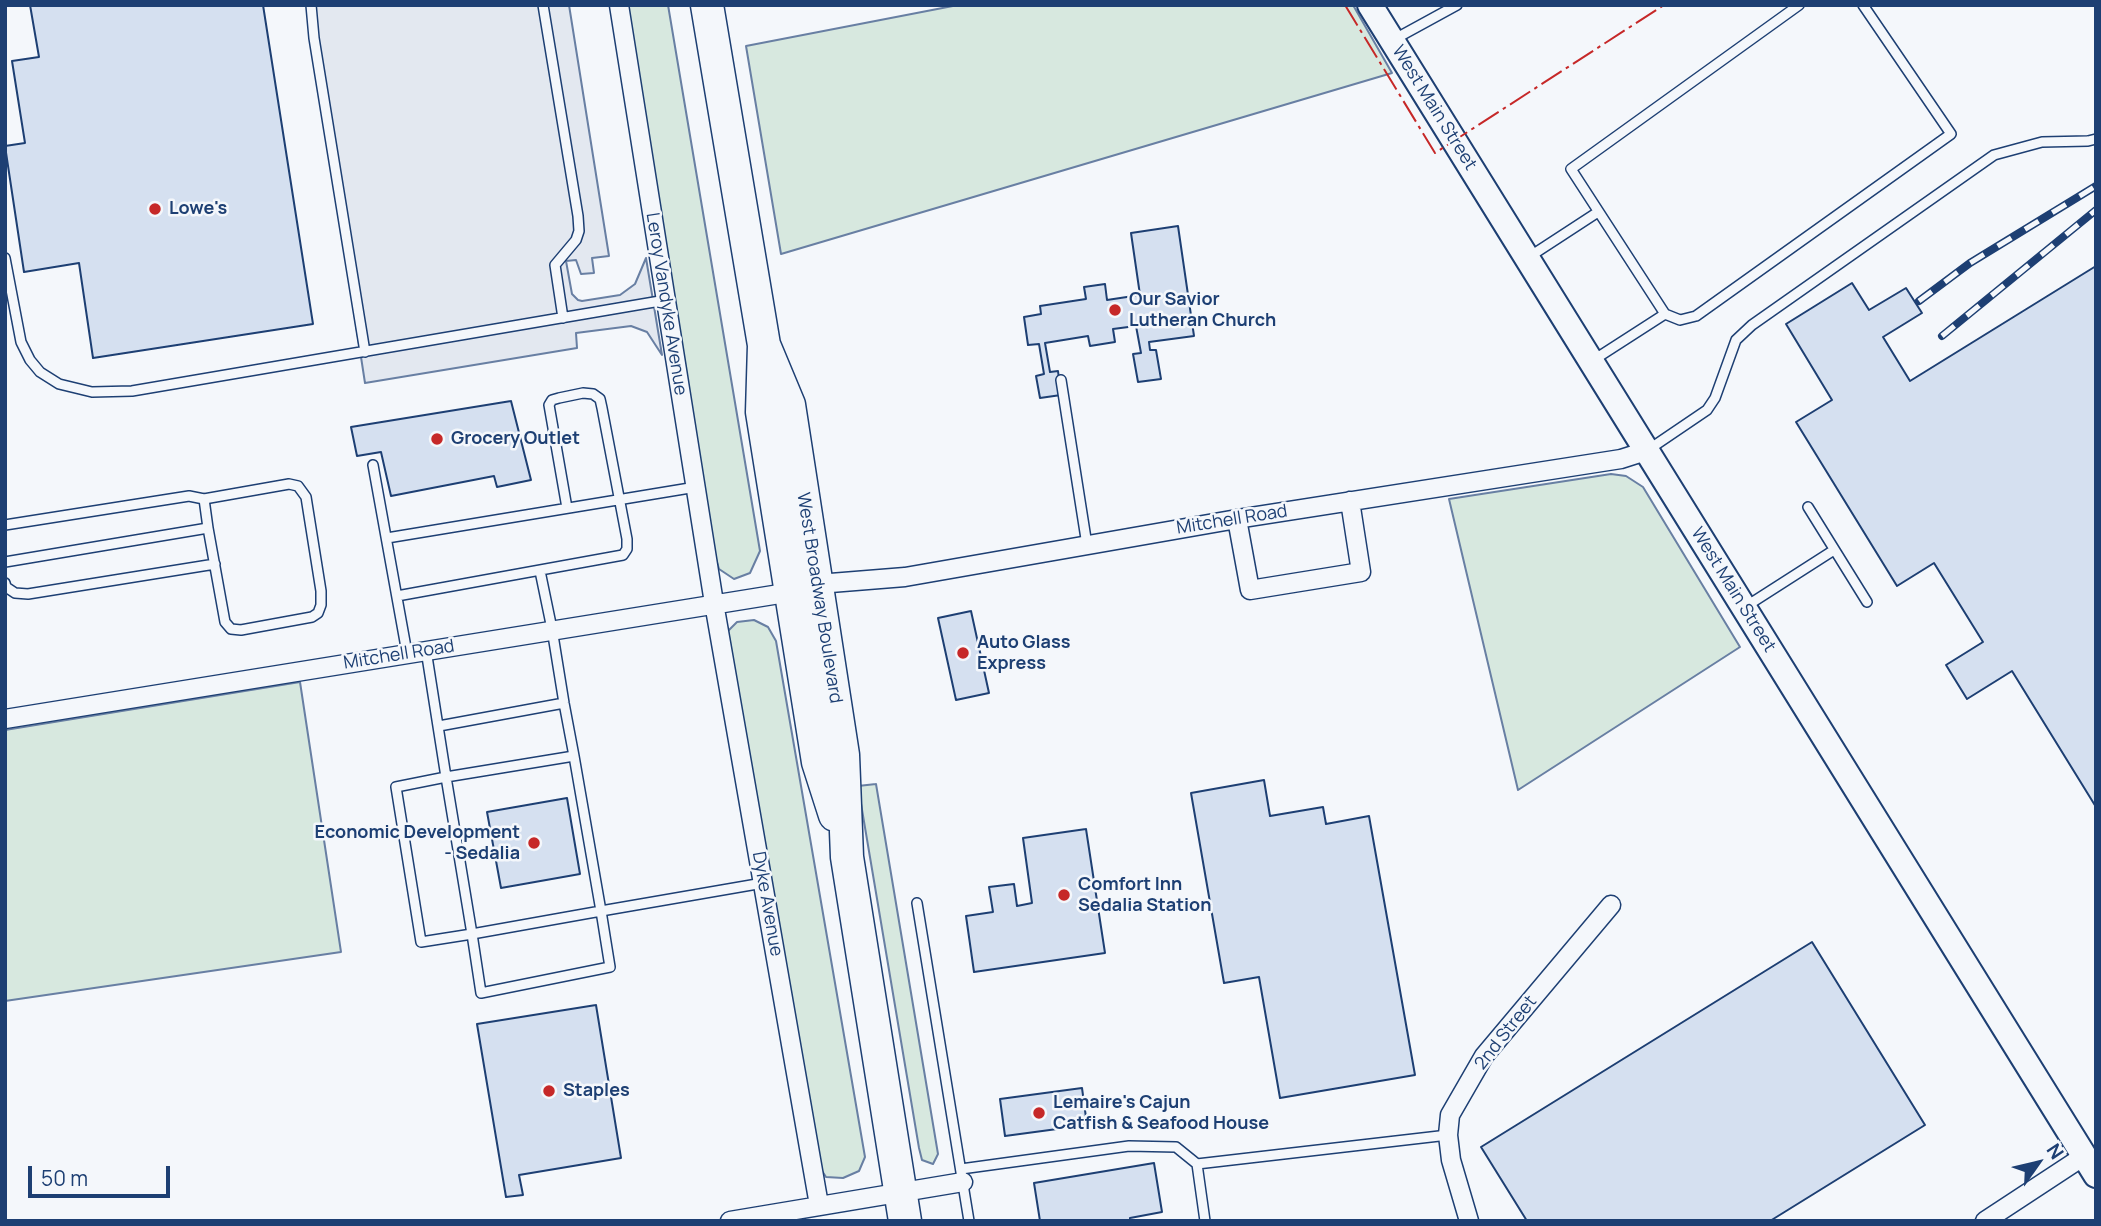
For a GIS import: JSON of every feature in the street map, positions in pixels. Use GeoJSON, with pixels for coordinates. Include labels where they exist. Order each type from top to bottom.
{"type":"FeatureCollection","features":[{"type":"Feature","properties":{"kind":"highway","name":"West Broadway Boulevard"},"geometry":{"type":"LineString","coordinates":[[707,5],[764,345],[762,412],[805,588],[818,762],[847,857],[902,1206]]}},
{"type":"Feature","properties":{"kind":"main road","name":"West Main Street"},"geometry":{"type":"LineString","coordinates":[[1370,5],[2090,1165]]}},
{"type":"Feature","properties":{"kind":"street","name":"Leroy Vandyke Avenue"},"geometry":{"type":"LineString","coordinates":[[619,5],[714,603]]}},
{"type":"Feature","properties":{"kind":"street","name":"Mitchell Road"},"geometry":{"type":"LineString","coordinates":[[5,719],[805,588],[905,576],[1237,519],[1621,459],[1646,451]]}},
{"type":"Feature","properties":{"kind":"street"},"geometry":{"type":"LineString","coordinates":[[1237,519],[1250,590],[1361,572],[1350,502]]}},
{"type":"Feature","properties":{"kind":"street","name":"Dyke Avenue"},"geometry":{"type":"LineString","coordinates":[[714,603],[819,1205]]}},
{"type":"Feature","properties":{"kind":"street","name":"2nd Street"},"geometry":{"type":"LineString","coordinates":[[1469,1221],[1451,1160],[1448,1135],[1450,1115],[1484,1056],[1611,905]]}},
{"type":"Feature","properties":{"kind":"street"},"geometry":{"type":"LineString","coordinates":[[1985,1221],[2090,1165]]}},
{"type":"Feature","properties":{"kind":"street"},"geometry":{"type":"LineString","coordinates":[[730,1221],[819,1205],[902,1206],[962,1175]]}},
{"type":"Feature","properties":{"kind":"lane"},"geometry":{"type":"LineString","coordinates":[[311,5],[365,352]]}},
{"type":"Feature","properties":{"kind":"lane"},"geometry":{"type":"LineString","coordinates":[[543,5],[578,223],[576,240],[555,265],[563,318]]}},
{"type":"Feature","properties":{"kind":"lane"},"geometry":{"type":"LineString","coordinates":[[1392,41],[1457,5]]}},
{"type":"Feature","properties":{"kind":"lane"},"geometry":{"type":"LineString","coordinates":[[1799,5],[1571,169],[1665,314],[1680,320],[1696,317],[1951,134],[1863,5]]}},
{"type":"Feature","properties":{"kind":"lane"},"geometry":{"type":"LineString","coordinates":[[1646,451],[1707,410],[1715,398],[1736,340],[1752,325],[1994,155],[2042,142],[2096,139]]}},
{"type":"Feature","properties":{"kind":"lane"},"geometry":{"type":"LineString","coordinates":[[1527,258],[1598,212]]}},
{"type":"Feature","properties":{"kind":"lane"},"geometry":{"type":"LineString","coordinates":[[5,258],[21,342],[30,360],[40,372],[59,384],[92,392],[132,391],[666,300]]}},
{"type":"Feature","properties":{"kind":"lane"},"geometry":{"type":"LineString","coordinates":[[1591,362],[1665,314]]}},
{"type":"Feature","properties":{"kind":"lane"},"geometry":{"type":"LineString","coordinates":[[1061,380],[1087,545]]}},
{"type":"Feature","properties":{"kind":"lane"},"geometry":{"type":"LineString","coordinates":[[397,596],[623,555],[627,549],[627,539],[620,499],[600,399],[593,394],[583,393],[552,400],[549,405],[567,508]]}},
{"type":"Feature","properties":{"kind":"lane"},"geometry":{"type":"LineString","coordinates":[[373,465],[407,653]]}},
{"type":"Feature","properties":{"kind":"lane"},"geometry":{"type":"LineString","coordinates":[[5,525],[189,496],[204,499],[289,484],[298,486],[306,497],[321,591],[318,613],[312,617],[265,626],[231,629],[225,622],[204,499]]}},
{"type":"Feature","properties":{"kind":"lane"},"geometry":{"type":"LineString","coordinates":[[387,538],[695,487]]}},
{"type":"Feature","properties":{"kind":"lane"},"geometry":{"type":"LineString","coordinates":[[1808,507],[1867,602]]}},
{"type":"Feature","properties":{"kind":"lane"},"geometry":{"type":"LineString","coordinates":[[5,562],[208,528]]}},
{"type":"Feature","properties":{"kind":"lane"},"geometry":{"type":"LineString","coordinates":[[1744,608],[1834,550]]}},
{"type":"Feature","properties":{"kind":"lane"},"geometry":{"type":"LineString","coordinates":[[5,583],[6,587],[15,593],[28,594],[215,564]]}},
{"type":"Feature","properties":{"kind":"lane"},"geometry":{"type":"LineString","coordinates":[[426,650],[481,992],[610,967],[540,571]]}},
{"type":"Feature","properties":{"kind":"lane"},"geometry":{"type":"LineString","coordinates":[[439,726],[565,703]]}},
{"type":"Feature","properties":{"kind":"lane"},"geometry":{"type":"LineString","coordinates":[[574,756],[396,787],[421,942],[763,883]]}},
{"type":"Feature","properties":{"kind":"lane"},"geometry":{"type":"LineString","coordinates":[[917,904],[969,1221]]}},
{"type":"Feature","properties":{"kind":"lane"},"geometry":{"type":"LineString","coordinates":[[1197,1164],[1448,1135]]}},
{"type":"Feature","properties":{"kind":"lane"},"geometry":{"type":"LineString","coordinates":[[962,1175],[1129,1146],[1176,1147],[1197,1164],[1205,1221]]}},
{"type":"Feature","properties":{"kind":"shaded area"},"geometry":{"type":"Polygon","coordinates":[[[307,5],[569,5],[609,256],[592,258],[594,273],[581,274],[576,260],[566,261],[572,294],[582,301],[620,295],[635,284],[646,258],[662,355],[647,332],[631,326],[576,333],[577,348],[365,383],[307,5]]]}},
{"type":"Feature","properties":{"kind":"shaded area"},"geometry":{"type":"Polygon","coordinates":[[[622,5],[668,5],[760,551],[750,573],[734,579],[719,569],[713,549],[622,5]]]}},
{"type":"Feature","properties":{"kind":"shaded area"},"geometry":{"type":"Polygon","coordinates":[[[958,5],[1353,5],[1392,73],[781,254],[746,46],[958,5]]]}},
{"type":"Feature","properties":{"kind":"shaded area"},"geometry":{"type":"Polygon","coordinates":[[[1611,474],[1626,476],[1643,487],[1740,647],[1518,790],[1449,499],[1611,474]]]}},
{"type":"Feature","properties":{"kind":"shaded area"},"geometry":{"type":"Polygon","coordinates":[[[754,620],[768,627],[776,641],[865,1157],[859,1171],[843,1178],[826,1177],[815,1160],[728,631],[737,622],[754,620]]]}},
{"type":"Feature","properties":{"kind":"shaded area"},"geometry":{"type":"Polygon","coordinates":[[[300,682],[341,952],[5,1001],[5,730],[300,682]]]}},
{"type":"Feature","properties":{"kind":"shaded area"},"geometry":{"type":"Polygon","coordinates":[[[876,784],[938,1154],[933,1164],[922,1160],[919,1148],[858,786],[876,784]]]}},
{"type":"Feature","properties":{"kind":"building","name":"Lowe's"},"geometry":{"type":"Polygon","coordinates":[[[30,5],[263,5],[313,324],[93,358],[79,263],[24,272],[5,146],[25,143],[12,61],[39,57],[30,5]]]}},
{"type":"Feature","properties":{"kind":"building","name":"Our Savior Lutheran Church"},"geometry":{"type":"Polygon","coordinates":[[[1178,226],[1194,336],[1149,342],[1150,350],[1156,350],[1161,379],[1138,382],[1133,354],[1141,353],[1136,326],[1113,329],[1115,342],[1090,346],[1088,336],[1045,343],[1050,372],[1058,371],[1061,395],[1040,398],[1036,376],[1044,374],[1039,344],[1028,345],[1024,317],[1041,314],[1040,306],[1086,299],[1084,287],[1105,284],[1107,300],[1140,295],[1131,233],[1178,226]]]}},
{"type":"Feature","properties":{"kind":"building"},"geometry":{"type":"Polygon","coordinates":[[[2096,266],[2096,807],[2012,671],[1967,699],[1946,665],[1983,642],[1934,563],[1897,586],[1796,422],[1832,400],[1786,324],[1852,283],[1869,310],[1906,288],[1922,313],[1883,337],[1910,381],[2096,266]]]}},
{"type":"Feature","properties":{"kind":"building","name":"Grocery Outlet"},"geometry":{"type":"Polygon","coordinates":[[[511,401],[531,480],[497,487],[494,476],[391,496],[381,452],[357,456],[351,427],[511,401]]]}},
{"type":"Feature","properties":{"kind":"building"},"geometry":{"type":"Polygon","coordinates":[[[971,611],[989,693],[956,700],[938,618],[971,611]]]}},
{"type":"Feature","properties":{"kind":"building"},"geometry":{"type":"Polygon","coordinates":[[[1264,780],[1270,816],[1323,807],[1326,824],[1369,816],[1415,1075],[1280,1098],[1259,977],[1224,983],[1191,793],[1264,780]]]}},
{"type":"Feature","properties":{"kind":"building","name":"Economic Development - Sedalia"},"geometry":{"type":"Polygon","coordinates":[[[567,798],[580,874],[501,888],[487,812],[567,798]]]}},
{"type":"Feature","properties":{"kind":"building","name":"Comfort Inn Sedalia Station"},"geometry":{"type":"Polygon","coordinates":[[[1086,829],[1105,953],[974,972],[966,916],[993,912],[989,887],[1014,884],[1017,906],[1032,903],[1023,838],[1086,829]]]}},
{"type":"Feature","properties":{"kind":"building"},"geometry":{"type":"Polygon","coordinates":[[[1812,942],[1925,1125],[1770,1221],[1527,1221],[1481,1147],[1812,942]]]}},
{"type":"Feature","properties":{"kind":"building","name":"Staples"},"geometry":{"type":"Polygon","coordinates":[[[596,1005],[621,1158],[519,1175],[523,1195],[506,1197],[477,1024],[596,1005]]]}},
{"type":"Feature","properties":{"kind":"building"},"geometry":{"type":"Polygon","coordinates":[[[1082,1088],[1087,1125],[1005,1136],[1000,1099],[1082,1088]]]}},
{"type":"Feature","properties":{"kind":"building"},"geometry":{"type":"Polygon","coordinates":[[[1154,1163],[1162,1212],[1130,1218],[1130,1221],[1040,1221],[1034,1183],[1154,1163]]]}},
{"type":"Feature","properties":{"kind":"railway"},"geometry":{"type":"LineString","coordinates":[[1919,301],[1970,263],[2096,186]]}},
{"type":"Feature","properties":{"kind":"railway"},"geometry":{"type":"LineString","coordinates":[[1942,336],[2096,210]]}},
{"type":"Feature","properties":{"kind":"power"},"geometry":{"type":"LineString","coordinates":[[1345,5],[1435,153],[1664,5]]}},
{"type":"Feature","properties":{"kind":"place","name":"Lowe's"},"geometry":{"type":"Point","coordinates":[155,209]}},
{"type":"Feature","properties":{"kind":"place","name":"Our Savior Lutheran Church"},"geometry":{"type":"Point","coordinates":[1115,310]}},
{"type":"Feature","properties":{"kind":"place","name":"Grocery Outlet"},"geometry":{"type":"Point","coordinates":[437,439]}},
{"type":"Feature","properties":{"kind":"place","name":"Auto Glass Express"},"geometry":{"type":"Point","coordinates":[963,653]}},
{"type":"Feature","properties":{"kind":"place","name":"Economic Development - Sedalia"},"geometry":{"type":"Point","coordinates":[534,843]}},
{"type":"Feature","properties":{"kind":"place","name":"Comfort Inn Sedalia Station"},"geometry":{"type":"Point","coordinates":[1064,895]}},
{"type":"Feature","properties":{"kind":"place","name":"Staples"},"geometry":{"type":"Point","coordinates":[549,1091]}},
{"type":"Feature","properties":{"kind":"place","name":"Lemaire's Cajun Catfish & Seafood House"},"geometry":{"type":"Point","coordinates":[1039,1113]}}]}
